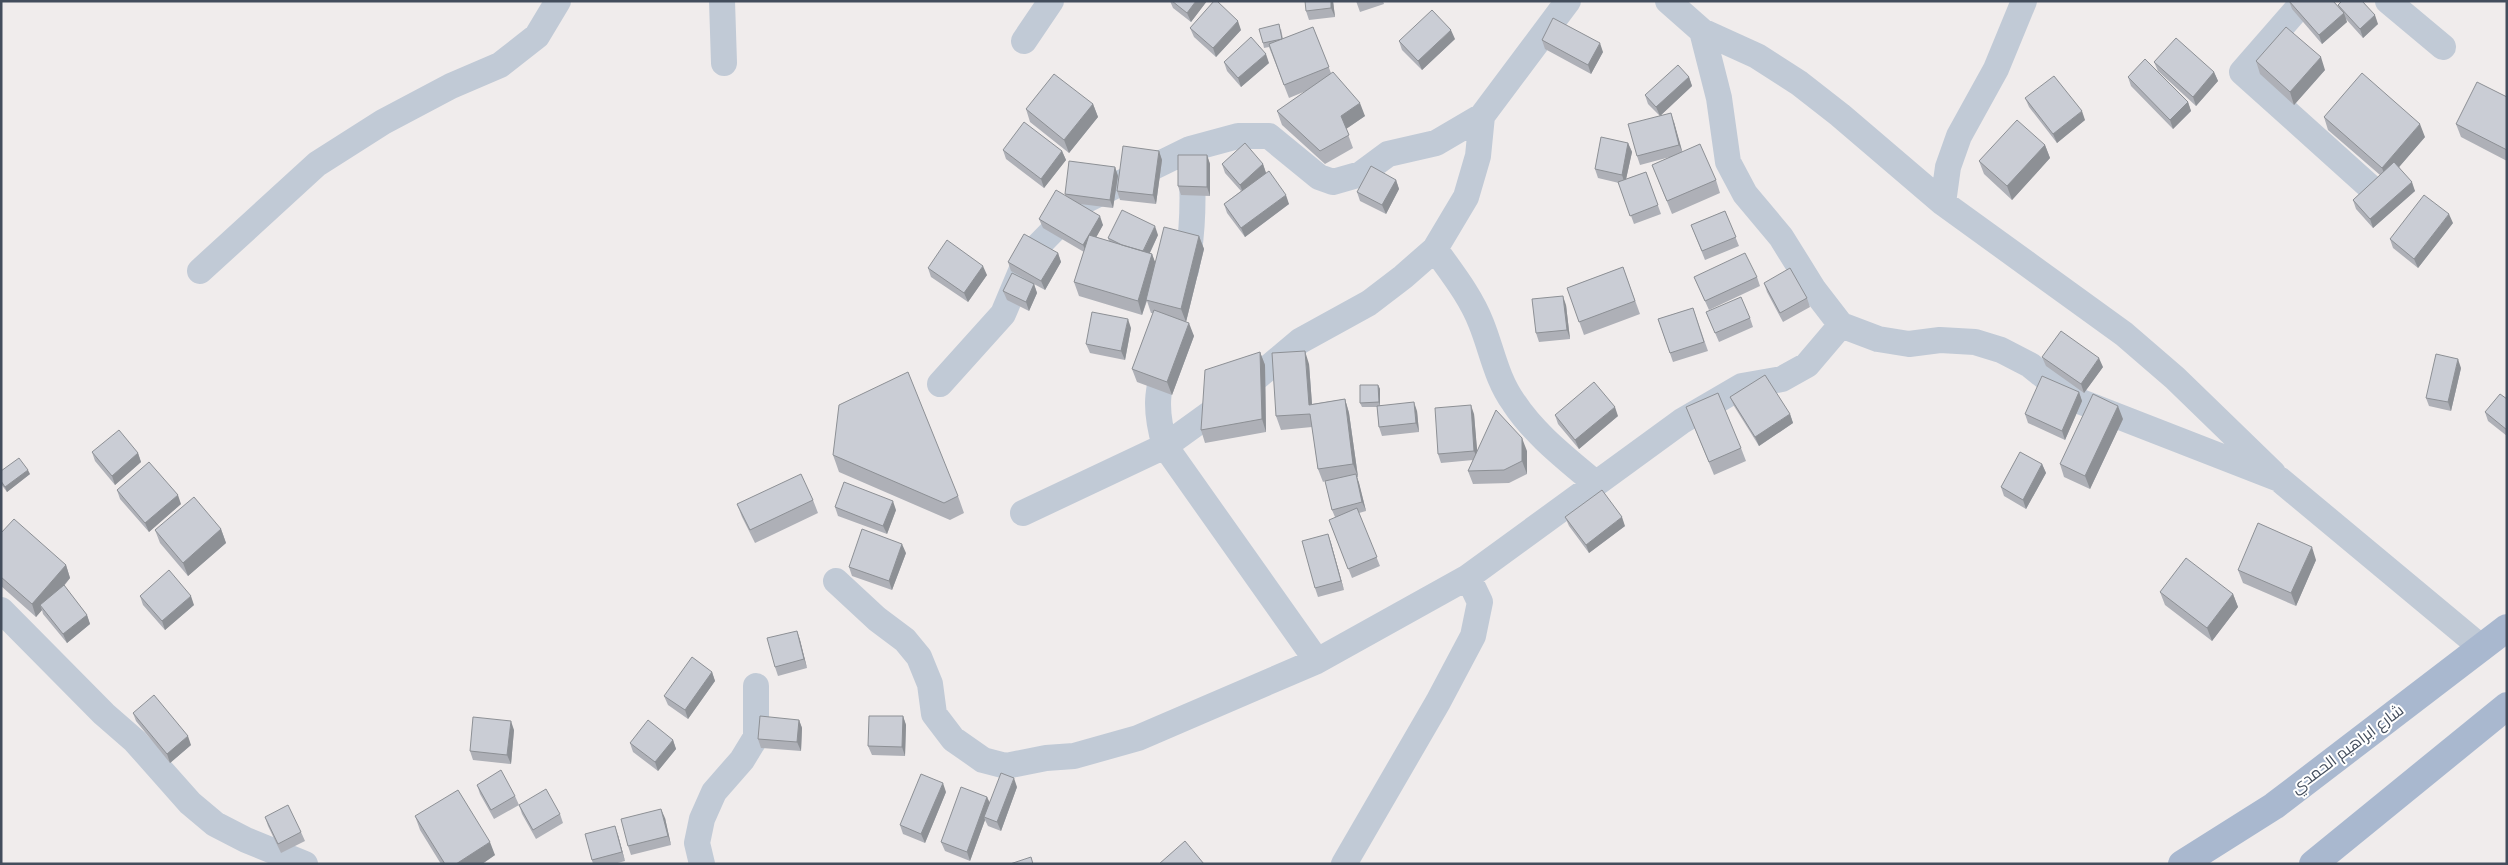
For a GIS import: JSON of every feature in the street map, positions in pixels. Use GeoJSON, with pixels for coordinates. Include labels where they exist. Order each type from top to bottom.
{"type":"FeatureCollection","features":[{"type":"Feature","properties":{"kind":"main road","name":"شارع ابراهيم الحمدي"},"geometry":{"type":"LineString","coordinates":[[2182,864],[2274,806],[2507,628]]}},
{"type":"Feature","properties":{"kind":"main road"},"geometry":{"type":"LineString","coordinates":[[2312,864],[2507,706]]}},
{"type":"Feature","properties":{"kind":"street"},"geometry":{"type":"LineString","coordinates":[[200,271],[317,164],[383,122],[451,86],[500,65],[536,36],[558,1]]}},
{"type":"Feature","properties":{"kind":"street"},"geometry":{"type":"LineString","coordinates":[[722,1],[724,63]]}},
{"type":"Feature","properties":{"kind":"street"},"geometry":{"type":"LineString","coordinates":[[1024,42],[1051,1]]}},
{"type":"Feature","properties":{"kind":"street"},"geometry":{"type":"LineString","coordinates":[[940,384],[1003,314],[1027,257],[1080,203],[1190,149],[1238,136],[1269,136],[1319,178],[1333,182],[1361,174],[1388,154],[1436,142],[1482,116],[1568,1]]}},
{"type":"Feature","properties":{"kind":"street"},"geometry":{"type":"LineString","coordinates":[[1668,1],[1702,31],[1757,56],[1799,83],[1840,115],[1942,203],[2124,334],[2176,378],[2279,479],[2319,515],[2375,558],[2482,648]]}},
{"type":"Feature","properties":{"kind":"street"},"geometry":{"type":"LineString","coordinates":[[1942,203],[1948,167],[1959,136],[1996,69],[2024,1]]}},
{"type":"Feature","properties":{"kind":"street"},"geometry":{"type":"LineString","coordinates":[[2304,1],[2242,72],[2381,198]]}},
{"type":"Feature","properties":{"kind":"street"},"geometry":{"type":"LineString","coordinates":[[2388,1],[2443,47]]}},
{"type":"Feature","properties":{"kind":"street"},"geometry":{"type":"LineString","coordinates":[[1702,31],[1719,98],[1728,162],[1745,194],[1781,237],[1814,290],[1841,325],[1878,339],[1908,344],[1940,340],[1975,342],[2001,350],[2030,366],[2071,398],[2213,455],[2279,479]]}},
{"type":"Feature","properties":{"kind":"street"},"geometry":{"type":"LineString","coordinates":[[1023,513],[1165,446],[1237,394],[1300,341],[1370,303],[1435,248],[1466,198],[1478,156],[1482,116]]}},
{"type":"Feature","properties":{"kind":"street"},"geometry":{"type":"LineString","coordinates":[[1181,292],[1191,243],[1194,200],[1190,149]]}},
{"type":"Feature","properties":{"kind":"street"},"geometry":{"type":"LineString","coordinates":[[1435,248],[1469,297],[1481,323],[1495,368],[1514,403],[1542,437],[1595,483]]}},
{"type":"Feature","properties":{"kind":"street"},"geometry":{"type":"LineString","coordinates":[[836,581],[877,619],[905,640],[919,657],[930,684],[934,714],[953,740],[983,760],[1006,766],[1046,758],[1074,756],[1138,738],[1317,661],[1468,577],[1682,421],[1742,386],[1782,379],[1807,365],[1841,325]]}},
{"type":"Feature","properties":{"kind":"street"},"geometry":{"type":"LineString","coordinates":[[1172,336],[1157,391],[1158,422],[1165,446],[1317,661]]}},
{"type":"Feature","properties":{"kind":"street"},"geometry":{"type":"LineString","coordinates":[[1344,864],[1438,702],[1473,636],[1480,602],[1468,577]]}},
{"type":"Feature","properties":{"kind":"street"},"geometry":{"type":"LineString","coordinates":[[1,610],[104,714],[135,741],[190,803],[215,824],[246,840],[305,864]]}},
{"type":"Feature","properties":{"kind":"street"},"geometry":{"type":"LineString","coordinates":[[702,864],[697,843],[702,819],[714,792],[742,760],[756,737],[756,686]]}},
{"type":"Feature","properties":{"kind":"building"},"geometry":{"type":"Polygon","coordinates":[[[1172,1],[1196,1],[1187,13],[1172,1]]]}},
{"type":"Feature","properties":{"kind":"building"},"geometry":{"type":"Polygon","coordinates":[[[1214,1],[1217,1],[1238,21],[1213,48],[1190,28],[1214,1]]]}},
{"type":"Feature","properties":{"kind":"building"},"geometry":{"type":"Polygon","coordinates":[[[1305,1],[1331,1],[1331,8],[1306,11],[1305,1]]]}},
{"type":"Feature","properties":{"kind":"building"},"geometry":{"type":"Polygon","coordinates":[[[2289,1],[2333,1],[2344,13],[2319,35],[2289,1]]]}},
{"type":"Feature","properties":{"kind":"building"},"geometry":{"type":"Polygon","coordinates":[[[2342,1],[2362,1],[2375,15],[2360,29],[2338,5],[2342,1]]]}},
{"type":"Feature","properties":{"kind":"building"},"geometry":{"type":"Polygon","coordinates":[[[1432,10],[1451,30],[1418,61],[1399,41],[1432,10]]]}},
{"type":"Feature","properties":{"kind":"building"},"geometry":{"type":"Polygon","coordinates":[[[1553,18],[1600,43],[1588,65],[1542,40],[1553,18]]]}},
{"type":"Feature","properties":{"kind":"building"},"geometry":{"type":"Polygon","coordinates":[[[1279,24],[1282,39],[1263,43],[1259,29],[1279,24]]]}},
{"type":"Feature","properties":{"kind":"building"},"geometry":{"type":"Polygon","coordinates":[[[1313,27],[1329,67],[1284,85],[1269,44],[1313,27]]]}},
{"type":"Feature","properties":{"kind":"building"},"geometry":{"type":"Polygon","coordinates":[[[2286,27],[2321,57],[2290,92],[2256,61],[2286,27]]]}},
{"type":"Feature","properties":{"kind":"building"},"geometry":{"type":"Polygon","coordinates":[[[1251,37],[1266,54],[1238,78],[1224,62],[1251,37]]]}},
{"type":"Feature","properties":{"kind":"building"},"geometry":{"type":"Polygon","coordinates":[[[2176,38],[2214,72],[2193,97],[2154,62],[2176,38]]]}},
{"type":"Feature","properties":{"kind":"building"},"geometry":{"type":"Polygon","coordinates":[[[2145,59],[2188,102],[2170,120],[2128,77],[2145,59]]]}},
{"type":"Feature","properties":{"kind":"building"},"geometry":{"type":"Polygon","coordinates":[[[1678,65],[1689,77],[1656,107],[1645,95],[1678,65]]]}},
{"type":"Feature","properties":{"kind":"building"},"geometry":{"type":"Polygon","coordinates":[[[1333,72],[1360,103],[1341,116],[1349,135],[1320,151],[1277,111],[1333,72]]]}},
{"type":"Feature","properties":{"kind":"building"},"geometry":{"type":"Polygon","coordinates":[[[2362,73],[2420,124],[2382,168],[2324,117],[2362,73]]]}},
{"type":"Feature","properties":{"kind":"building"},"geometry":{"type":"Polygon","coordinates":[[[1054,74],[1093,104],[1064,140],[1026,109],[1054,74]]]}},
{"type":"Feature","properties":{"kind":"building"},"geometry":{"type":"Polygon","coordinates":[[[2054,76],[2082,111],[2053,134],[2025,98],[2054,76]]]}},
{"type":"Feature","properties":{"kind":"building"},"geometry":{"type":"Polygon","coordinates":[[[2477,82],[2507,97],[2507,150],[2456,124],[2477,82]]]}},
{"type":"Feature","properties":{"kind":"building"},"geometry":{"type":"Polygon","coordinates":[[[1671,113],[1679,145],[1637,156],[1628,124],[1671,113]]]}},
{"type":"Feature","properties":{"kind":"building"},"geometry":{"type":"Polygon","coordinates":[[[2017,120],[2045,145],[2007,186],[1979,161],[2017,120]]]}},
{"type":"Feature","properties":{"kind":"building"},"geometry":{"type":"Polygon","coordinates":[[[1024,122],[1062,151],[1041,179],[1003,150],[1024,122]]]}},
{"type":"Feature","properties":{"kind":"building"},"geometry":{"type":"Polygon","coordinates":[[[1601,137],[1628,143],[1622,175],[1595,169],[1601,137]]]}},
{"type":"Feature","properties":{"kind":"building"},"geometry":{"type":"Polygon","coordinates":[[[1245,143],[1263,164],[1240,185],[1222,164],[1245,143]]]}},
{"type":"Feature","properties":{"kind":"building"},"geometry":{"type":"Polygon","coordinates":[[[1700,144],[1716,180],[1667,201],[1652,165],[1700,144]]]}},
{"type":"Feature","properties":{"kind":"building"},"geometry":{"type":"Polygon","coordinates":[[[1123,146],[1159,151],[1153,195],[1117,191],[1123,146]]]}},
{"type":"Feature","properties":{"kind":"building"},"geometry":{"type":"Polygon","coordinates":[[[1178,155],[1207,155],[1207,187],[1178,186],[1178,155]]]}},
{"type":"Feature","properties":{"kind":"building"},"geometry":{"type":"Polygon","coordinates":[[[1069,161],[1115,167],[1110,200],[1065,194],[1069,161]]]}},
{"type":"Feature","properties":{"kind":"building"},"geometry":{"type":"Polygon","coordinates":[[[2394,162],[2412,182],[2370,219],[2353,200],[2394,162]]]}},
{"type":"Feature","properties":{"kind":"building"},"geometry":{"type":"Polygon","coordinates":[[[1371,166],[1396,180],[1382,205],[1357,192],[1371,166]]]}},
{"type":"Feature","properties":{"kind":"building"},"geometry":{"type":"Polygon","coordinates":[[[1269,171],[1286,195],[1241,228],[1224,204],[1269,171]]]}},
{"type":"Feature","properties":{"kind":"building"},"geometry":{"type":"Polygon","coordinates":[[[1646,172],[1658,205],[1630,216],[1618,182],[1646,172]]]}},
{"type":"Feature","properties":{"kind":"building"},"geometry":{"type":"Polygon","coordinates":[[[1056,190],[1100,216],[1083,245],[1039,219],[1056,190]]]}},
{"type":"Feature","properties":{"kind":"building"},"geometry":{"type":"Polygon","coordinates":[[[2424,195],[2449,214],[2414,259],[2390,239],[2424,195]]]}},
{"type":"Feature","properties":{"kind":"building"},"geometry":{"type":"Polygon","coordinates":[[[1122,210],[1155,226],[1143,251],[1122,245],[1108,238],[1122,210]]]}},
{"type":"Feature","properties":{"kind":"building"},"geometry":{"type":"Polygon","coordinates":[[[1725,211],[1736,237],[1702,251],[1691,225],[1725,211]]]}},
{"type":"Feature","properties":{"kind":"building"},"geometry":{"type":"Polygon","coordinates":[[[1164,227],[1199,236],[1181,309],[1146,300],[1164,227]]]}},
{"type":"Feature","properties":{"kind":"building"},"geometry":{"type":"Polygon","coordinates":[[[1024,234],[1058,253],[1041,281],[1008,262],[1024,234]]]}},
{"type":"Feature","properties":{"kind":"building"},"geometry":{"type":"Polygon","coordinates":[[[1089,235],[1152,254],[1138,301],[1074,282],[1089,235]]]}},
{"type":"Feature","properties":{"kind":"building"},"geometry":{"type":"Polygon","coordinates":[[[947,240],[983,266],[964,293],[928,268],[947,240]]]}},
{"type":"Feature","properties":{"kind":"building"},"geometry":{"type":"Polygon","coordinates":[[[1745,253],[1757,277],[1705,301],[1694,277],[1745,253]]]}},
{"type":"Feature","properties":{"kind":"building"},"geometry":{"type":"Polygon","coordinates":[[[1623,267],[1635,301],[1579,322],[1567,288],[1623,267]]]}},
{"type":"Feature","properties":{"kind":"building"},"geometry":{"type":"Polygon","coordinates":[[[1790,268],[1807,298],[1780,313],[1764,283],[1790,268]]]}},
{"type":"Feature","properties":{"kind":"building"},"geometry":{"type":"Polygon","coordinates":[[[1012,273],[1034,284],[1026,302],[1003,291],[1012,273]]]}},
{"type":"Feature","properties":{"kind":"building"},"geometry":{"type":"Polygon","coordinates":[[[1563,296],[1567,330],[1536,333],[1532,299],[1563,296]]]}},
{"type":"Feature","properties":{"kind":"building"},"geometry":{"type":"Polygon","coordinates":[[[1741,297],[1750,318],[1715,333],[1706,312],[1741,297]]]}},
{"type":"Feature","properties":{"kind":"building"},"geometry":{"type":"Polygon","coordinates":[[[1693,308],[1704,342],[1670,353],[1658,319],[1693,308]]]}},
{"type":"Feature","properties":{"kind":"building"},"geometry":{"type":"Polygon","coordinates":[[[1154,310],[1189,323],[1167,382],[1132,369],[1154,310]]]}},
{"type":"Feature","properties":{"kind":"building"},"geometry":{"type":"Polygon","coordinates":[[[1092,312],[1128,319],[1121,351],[1086,344],[1092,312]]]}},
{"type":"Feature","properties":{"kind":"building"},"geometry":{"type":"Polygon","coordinates":[[[2061,331],[2099,358],[2081,384],[2042,357],[2061,331]]]}},
{"type":"Feature","properties":{"kind":"building"},"geometry":{"type":"Polygon","coordinates":[[[1305,351],[1309,405],[1345,399],[1353,464],[1318,469],[1310,414],[1276,416],[1272,353],[1305,351]]]}},
{"type":"Feature","properties":{"kind":"building"},"geometry":{"type":"Polygon","coordinates":[[[1260,352],[1262,419],[1201,430],[1205,370],[1260,352]]]}},
{"type":"Feature","properties":{"kind":"building"},"geometry":{"type":"Polygon","coordinates":[[[2436,354],[2458,359],[2448,402],[2426,398],[2436,354]]]}},
{"type":"Feature","properties":{"kind":"building"},"geometry":{"type":"Polygon","coordinates":[[[908,372],[958,496],[944,503],[833,455],[839,405],[908,372]]]}},
{"type":"Feature","properties":{"kind":"building"},"geometry":{"type":"Polygon","coordinates":[[[1765,375],[1790,414],[1755,437],[1730,397],[1765,375]]]}},
{"type":"Feature","properties":{"kind":"building"},"geometry":{"type":"Polygon","coordinates":[[[2042,376],[2079,392],[2062,431],[2025,414],[2042,376]]]}},
{"type":"Feature","properties":{"kind":"building"},"geometry":{"type":"Polygon","coordinates":[[[1594,382],[1615,407],[1575,440],[1555,415],[1594,382]]]}},
{"type":"Feature","properties":{"kind":"building"},"geometry":{"type":"Polygon","coordinates":[[[1360,385],[1378,385],[1379,402],[1360,403],[1360,385]]]}},
{"type":"Feature","properties":{"kind":"building"},"geometry":{"type":"Polygon","coordinates":[[[1718,393],[1741,448],[1709,462],[1686,407],[1718,393]]]}},
{"type":"Feature","properties":{"kind":"building"},"geometry":{"type":"Polygon","coordinates":[[[2093,394],[2118,406],[2085,476],[2060,464],[2093,394]]]}},
{"type":"Feature","properties":{"kind":"building"},"geometry":{"type":"Polygon","coordinates":[[[2500,394],[2507,399],[2507,430],[2485,412],[2500,394]]]}},
{"type":"Feature","properties":{"kind":"building"},"geometry":{"type":"Polygon","coordinates":[[[1414,402],[1416,423],[1379,427],[1377,406],[1414,402]]]}},
{"type":"Feature","properties":{"kind":"building"},"geometry":{"type":"Polygon","coordinates":[[[1471,405],[1474,451],[1438,454],[1435,408],[1471,405]]]}},
{"type":"Feature","properties":{"kind":"building"},"geometry":{"type":"Polygon","coordinates":[[[1496,410],[1522,438],[1522,461],[1504,470],[1468,471],[1496,410]]]}},
{"type":"Feature","properties":{"kind":"building"},"geometry":{"type":"Polygon","coordinates":[[[119,430],[138,453],[112,476],[92,452],[119,430]]]}},
{"type":"Feature","properties":{"kind":"building"},"geometry":{"type":"Polygon","coordinates":[[[2020,452],[2042,464],[2023,500],[2001,487],[2020,452]]]}},
{"type":"Feature","properties":{"kind":"building"},"geometry":{"type":"Polygon","coordinates":[[[19,458],[28,470],[5,487],[1,481],[1,471],[19,458]]]}},
{"type":"Feature","properties":{"kind":"building"},"geometry":{"type":"Polygon","coordinates":[[[149,462],[178,495],[145,523],[117,490],[149,462]]]}},
{"type":"Feature","properties":{"kind":"building"},"geometry":{"type":"Polygon","coordinates":[[[801,474],[813,500],[750,530],[737,504],[801,474]]]}},
{"type":"Feature","properties":{"kind":"building"},"geometry":{"type":"Polygon","coordinates":[[[1356,474],[1362,502],[1332,510],[1325,481],[1356,474]]]}},
{"type":"Feature","properties":{"kind":"building"},"geometry":{"type":"Polygon","coordinates":[[[844,482],[893,501],[883,526],[835,507],[844,482]]]}},
{"type":"Feature","properties":{"kind":"building"},"geometry":{"type":"Polygon","coordinates":[[[1602,490],[1622,517],[1586,545],[1565,517],[1602,490]]]}},
{"type":"Feature","properties":{"kind":"building"},"geometry":{"type":"Polygon","coordinates":[[[194,497],[221,529],[183,563],[155,530],[194,497]]]}},
{"type":"Feature","properties":{"kind":"building"},"geometry":{"type":"Polygon","coordinates":[[[1357,508],[1377,557],[1348,569],[1329,520],[1357,508]]]}},
{"type":"Feature","properties":{"kind":"building"},"geometry":{"type":"Polygon","coordinates":[[[14,519],[66,565],[32,604],[1,577],[1,533],[14,519]]]}},
{"type":"Feature","properties":{"kind":"building"},"geometry":{"type":"Polygon","coordinates":[[[2258,523],[2312,547],[2291,593],[2238,570],[2258,523]]]}},
{"type":"Feature","properties":{"kind":"building"},"geometry":{"type":"Polygon","coordinates":[[[862,529],[902,544],[889,581],[849,567],[862,529]]]}},
{"type":"Feature","properties":{"kind":"building"},"geometry":{"type":"Polygon","coordinates":[[[1328,534],[1341,581],[1315,588],[1302,541],[1328,534]]]}},
{"type":"Feature","properties":{"kind":"building"},"geometry":{"type":"Polygon","coordinates":[[[2186,558],[2233,594],[2207,628],[2160,592],[2186,558]]]}},
{"type":"Feature","properties":{"kind":"building"},"geometry":{"type":"Polygon","coordinates":[[[169,570],[191,596],[162,621],[140,596],[169,570]]]}},
{"type":"Feature","properties":{"kind":"building"},"geometry":{"type":"Polygon","coordinates":[[[64,585],[87,615],[63,634],[40,605],[64,585]]]}},
{"type":"Feature","properties":{"kind":"building"},"geometry":{"type":"Polygon","coordinates":[[[797,631],[804,659],[775,667],[767,638],[797,631]]]}},
{"type":"Feature","properties":{"kind":"building"},"geometry":{"type":"Polygon","coordinates":[[[692,657],[712,672],[685,710],[664,696],[692,657]]]}},
{"type":"Feature","properties":{"kind":"building"},"geometry":{"type":"Polygon","coordinates":[[[154,695],[188,736],[167,754],[133,713],[154,695]]]}},
{"type":"Feature","properties":{"kind":"building"},"geometry":{"type":"Polygon","coordinates":[[[760,716],[799,720],[797,742],[758,739],[760,716]]]}},
{"type":"Feature","properties":{"kind":"building"},"geometry":{"type":"Polygon","coordinates":[[[869,716],[903,716],[902,747],[868,746],[869,716]]]}},
{"type":"Feature","properties":{"kind":"building"},"geometry":{"type":"Polygon","coordinates":[[[473,717],[511,721],[507,755],[470,751],[473,717]]]}},
{"type":"Feature","properties":{"kind":"building"},"geometry":{"type":"Polygon","coordinates":[[[648,720],[673,740],[655,762],[630,743],[648,720]]]}},
{"type":"Feature","properties":{"kind":"building"},"geometry":{"type":"Polygon","coordinates":[[[501,770],[515,796],[491,810],[477,785],[501,770]]]}},
{"type":"Feature","properties":{"kind":"building"},"geometry":{"type":"Polygon","coordinates":[[[1001,773],[1014,778],[997,822],[984,817],[1001,773]]]}},
{"type":"Feature","properties":{"kind":"building"},"geometry":{"type":"Polygon","coordinates":[[[921,774],[943,783],[921,834],[900,825],[921,774]]]}},
{"type":"Feature","properties":{"kind":"building"},"geometry":{"type":"Polygon","coordinates":[[[961,787],[987,797],[967,852],[941,842],[961,787]]]}},
{"type":"Feature","properties":{"kind":"building"},"geometry":{"type":"Polygon","coordinates":[[[546,789],[560,814],[533,830],[519,805],[546,789]]]}},
{"type":"Feature","properties":{"kind":"building"},"geometry":{"type":"Polygon","coordinates":[[[458,790],[490,842],[456,864],[445,864],[415,816],[458,790]]]}},
{"type":"Feature","properties":{"kind":"building"},"geometry":{"type":"Polygon","coordinates":[[[288,805],[301,832],[278,844],[265,817],[288,805]]]}},
{"type":"Feature","properties":{"kind":"building"},"geometry":{"type":"Polygon","coordinates":[[[661,809],[668,836],[628,846],[621,819],[661,809]]]}},
{"type":"Feature","properties":{"kind":"building"},"geometry":{"type":"Polygon","coordinates":[[[615,826],[622,852],[592,860],[585,834],[615,826]]]}},
{"type":"Feature","properties":{"kind":"building"},"geometry":{"type":"Polygon","coordinates":[[[1185,841],[1204,864],[1159,864],[1185,841]]]}},
{"type":"Feature","properties":{"kind":"building"},"geometry":{"type":"Polygon","coordinates":[[[1031,857],[1033,864],[1010,864],[1031,857]]]}}]}
